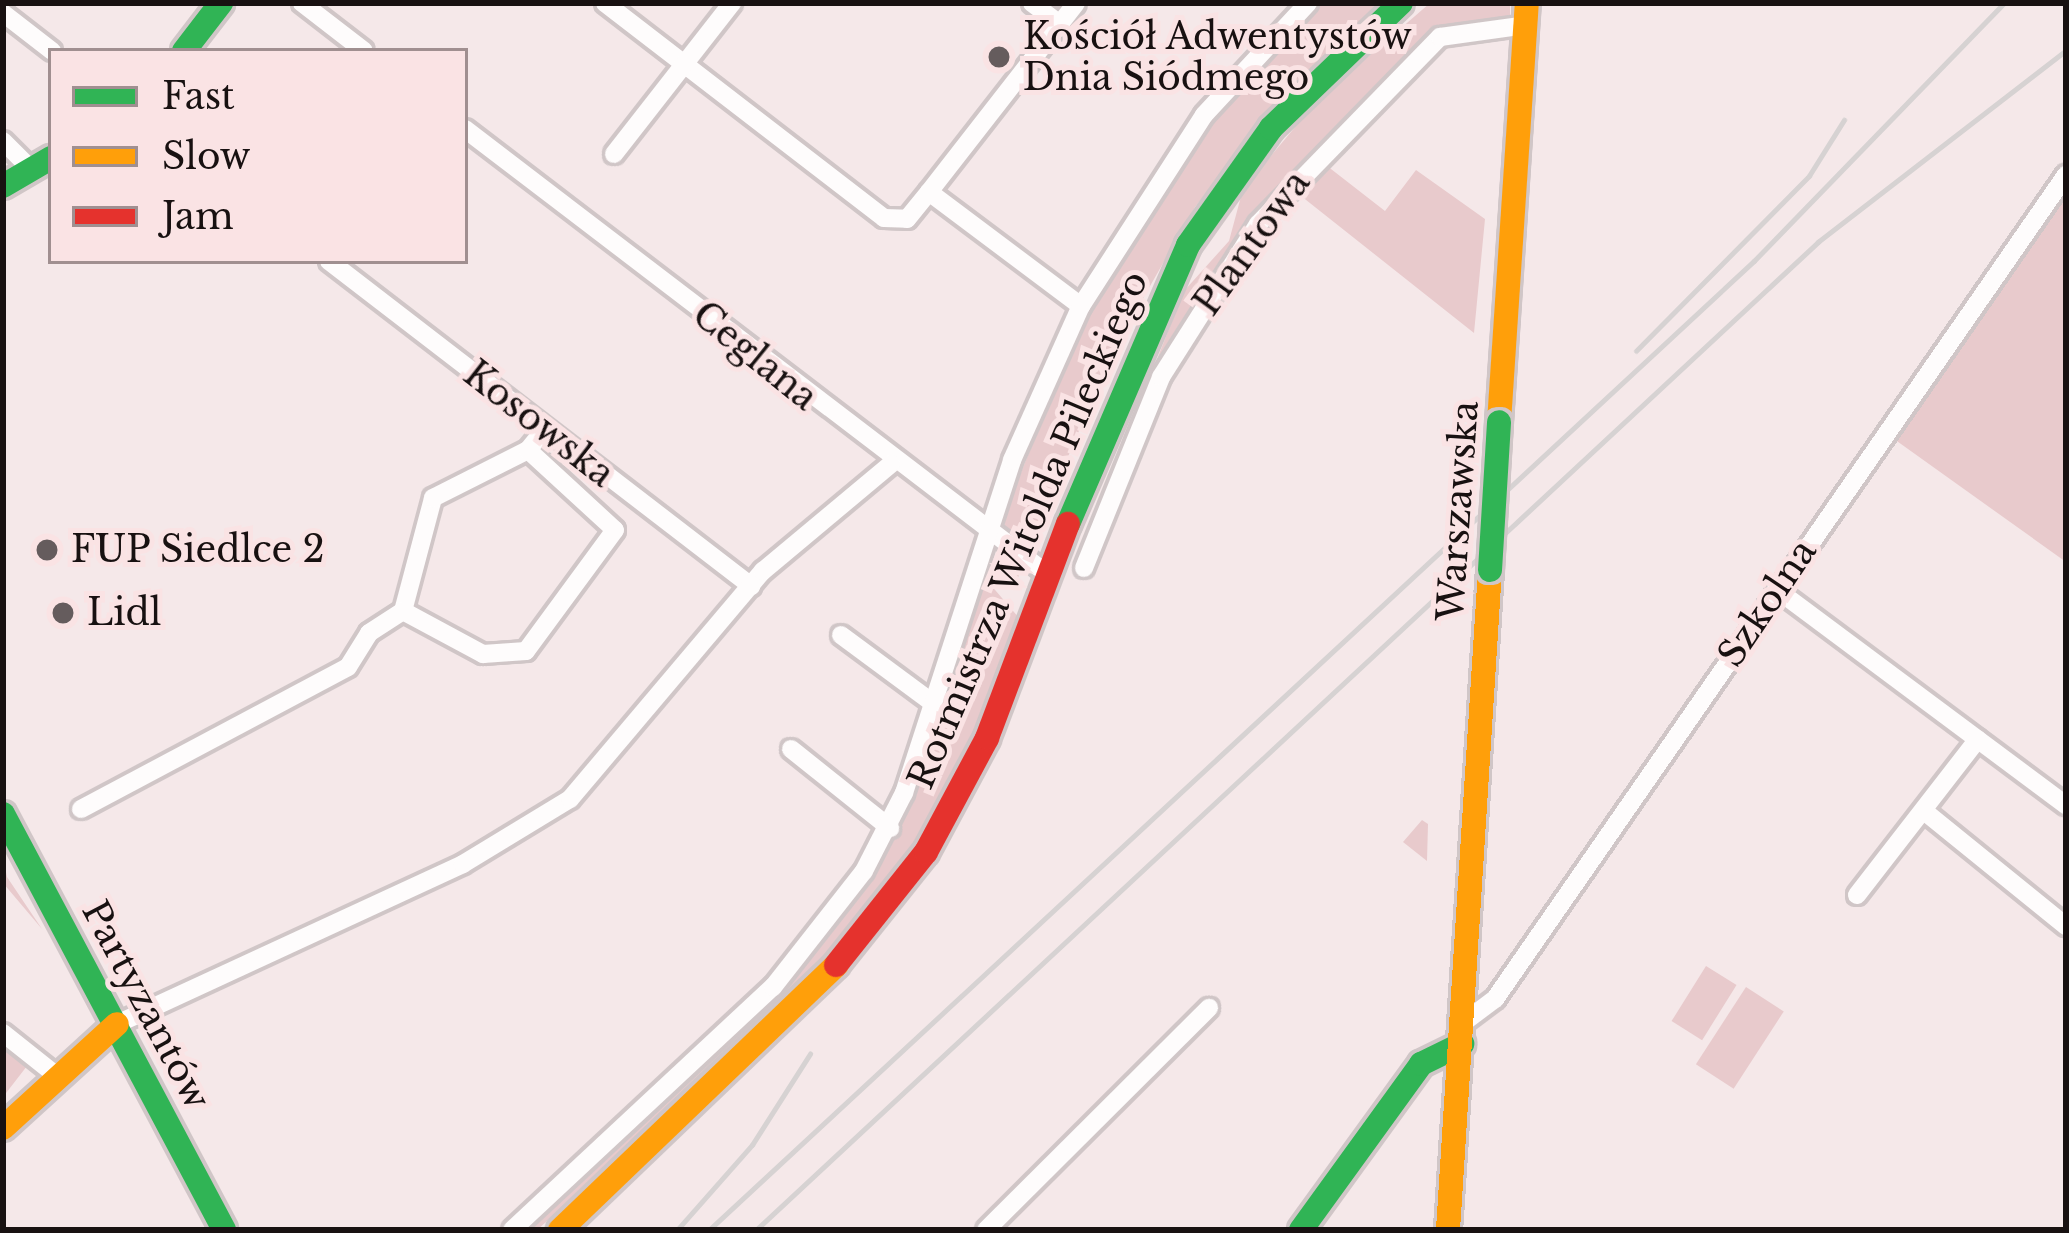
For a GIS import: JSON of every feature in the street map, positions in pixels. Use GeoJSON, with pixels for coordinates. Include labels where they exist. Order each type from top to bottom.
{"type":"FeatureCollection","features":[{"type":"Feature","properties":{"kind":"main road"},"geometry":{"type":"LineString","coordinates":[[186,48],[221,3]]}},
{"type":"Feature","properties":{"kind":"main road","name":"Rotmistrza Witolda Pileckiego"},"geometry":{"type":"LineString","coordinates":[[560,1230],[772,1034],[881,912],[968,780],[1188,245],[1271,128],[1401,3]]}},
{"type":"Feature","properties":{"kind":"main road","name":"Warszawska"},"geometry":{"type":"LineString","coordinates":[[1448,1230],[1527,14]]}},
{"type":"Feature","properties":{"kind":"main road"},"geometry":{"type":"LineString","coordinates":[[3,186],[41,164]]}},
{"type":"Feature","properties":{"kind":"main road","name":"Partyzantów"},"geometry":{"type":"LineString","coordinates":[[3,814],[221,1229]]}},
{"type":"Feature","properties":{"kind":"main road"},"geometry":{"type":"LineString","coordinates":[[3,1128],[52,1072],[117,1024]]}},
{"type":"Feature","properties":{"kind":"main road"},"geometry":{"type":"LineString","coordinates":[[1301,1230],[1421,1064],[1462,1034]]}},
{"type":"Feature","properties":{"kind":"street"},"geometry":{"type":"LineString","coordinates":[[302,3],[360,48]]}},
{"type":"Feature","properties":{"kind":"street"},"geometry":{"type":"LineString","coordinates":[[605,3],[688,58],[884,218],[907,219],[1076,3]]}},
{"type":"Feature","properties":{"kind":"street"},"geometry":{"type":"LineString","coordinates":[[614,154],[731,3]]}},
{"type":"Feature","properties":{"kind":"street"},"geometry":{"type":"LineString","coordinates":[[1032,3],[1060,24]]}},
{"type":"Feature","properties":{"kind":"street"},"geometry":{"type":"LineString","coordinates":[[512,1230],[784,976],[890,828],[986,535],[1081,306],[1204,115],[1307,3]]}},
{"type":"Feature","properties":{"kind":"street"},"geometry":{"type":"LineString","coordinates":[[3,13],[48,48]]}},
{"type":"Feature","properties":{"kind":"street","name":"Plantowa"},"geometry":{"type":"LineString","coordinates":[[1084,568],[1161,376],[1258,224],[1440,37],[1527,14]]}},
{"type":"Feature","properties":{"kind":"street","name":"Ceglana"},"geometry":{"type":"LineString","coordinates":[[468,131],[891,464],[1050,576]]}},
{"type":"Feature","properties":{"kind":"street"},"geometry":{"type":"LineString","coordinates":[[3,141],[41,164]]}},
{"type":"Feature","properties":{"kind":"street","name":"Szkolna"},"geometry":{"type":"LineString","coordinates":[[1462,1034],[1496,999],[2066,176]]}},
{"type":"Feature","properties":{"kind":"street"},"geometry":{"type":"LineString","coordinates":[[929,192],[1081,306]]}},
{"type":"Feature","properties":{"kind":"street","name":"Kosowska"},"geometry":{"type":"LineString","coordinates":[[333,264],[751,586]]}},
{"type":"Feature","properties":{"kind":"street"},"geometry":{"type":"LineString","coordinates":[[81,808],[348,667],[378,624],[403,610],[433,498],[528,450],[545,429]]}},
{"type":"Feature","properties":{"kind":"street"},"geometry":{"type":"LineString","coordinates":[[403,610],[483,654],[526,651],[615,530],[528,450]]}},
{"type":"Feature","properties":{"kind":"street"},"geometry":{"type":"LineString","coordinates":[[117,1024],[536,824],[590,781],[751,586],[891,464]]}},
{"type":"Feature","properties":{"kind":"street"},"geometry":{"type":"LineString","coordinates":[[1776,589],[2066,805]]}},
{"type":"Feature","properties":{"kind":"street"},"geometry":{"type":"LineString","coordinates":[[841,635],[933,703]]}},
{"type":"Feature","properties":{"kind":"street"},"geometry":{"type":"LineString","coordinates":[[1857,896],[1978,740]]}},
{"type":"Feature","properties":{"kind":"street"},"geometry":{"type":"LineString","coordinates":[[791,748],[890,828]]}},
{"type":"Feature","properties":{"kind":"street"},"geometry":{"type":"LineString","coordinates":[[1924,811],[2066,926]]}},
{"type":"Feature","properties":{"kind":"street"},"geometry":{"type":"LineString","coordinates":[[986,1230],[1209,1008]]}},
{"type":"Feature","properties":{"kind":"street"},"geometry":{"type":"LineString","coordinates":[[3,1033],[52,1072]]}},
{"type":"Feature","properties":{"kind":"shaded area"},"geometry":{"type":"Polygon","coordinates":[[[1313,3],[1382,3],[1291,86],[1195,207],[1112,353],[1029,549],[998,530],[1082,320],[1211,117],[1313,3]]]}},
{"type":"Feature","properties":{"kind":"shaded area"},"geometry":{"type":"Polygon","coordinates":[[[1430,3],[1510,3],[1510,18],[1448,30],[1422,48],[1297,171],[1153,385],[1078,559],[1184,291],[1229,241],[1243,189],[1317,101],[1430,3]]]}},
{"type":"Feature","properties":{"kind":"shaded area"},"geometry":{"type":"Polygon","coordinates":[[[1322,162],[1385,211],[1416,170],[1485,219],[1474,333],[1296,192],[1322,162]]]}},
{"type":"Feature","properties":{"kind":"shaded area"},"geometry":{"type":"Polygon","coordinates":[[[2066,194],[2066,562],[1894,439],[2066,194]]]}},
{"type":"Feature","properties":{"kind":"shaded area"},"geometry":{"type":"Polygon","coordinates":[[[993,559],[1019,575],[1015,587],[983,568],[993,559]]]}},
{"type":"Feature","properties":{"kind":"shaded area"},"geometry":{"type":"Polygon","coordinates":[[[977,584],[990,584],[1020,619],[973,739],[909,855],[772,1021],[537,1230],[531,1221],[787,983],[880,858],[977,584]]]}},
{"type":"Feature","properties":{"kind":"shaded area"},"geometry":{"type":"Polygon","coordinates":[[[1422,820],[1428,824],[1427,861],[1403,842],[1422,820]]]}},
{"type":"Feature","properties":{"kind":"shaded area"},"geometry":{"type":"Polygon","coordinates":[[[3,857],[7,877],[42,929],[3,883],[3,857]]]}},
{"type":"Feature","properties":{"kind":"shaded area"},"geometry":{"type":"Polygon","coordinates":[[[1706,966],[1737,985],[1702,1040],[1672,1021],[1706,966]]]}},
{"type":"Feature","properties":{"kind":"shaded area"},"geometry":{"type":"Polygon","coordinates":[[[1746,987],[1784,1012],[1734,1089],[1696,1064],[1746,987]]]}},
{"type":"Feature","properties":{"kind":"shaded area"},"geometry":{"type":"Polygon","coordinates":[[[3,1047],[27,1066],[3,1097],[5,1079],[3,1047]]]}},
{"type":"Feature","properties":{"kind":"railway"},"geometry":{"type":"LineString","coordinates":[[709,1230],[1754,261],[2004,3]]}},
{"type":"Feature","properties":{"kind":"railway"},"geometry":{"type":"LineString","coordinates":[[756,1230],[1818,242],[2066,50]]}},
{"type":"Feature","properties":{"kind":"railway"},"geometry":{"type":"LineString","coordinates":[[1636,351],[1809,176],[1844,120]]}},
{"type":"Feature","properties":{"kind":"railway"},"geometry":{"type":"LineString","coordinates":[[677,1230],[752,1145],[810,1054]]}},
{"type":"Feature","properties":{"kind":"traffic: fast"},"geometry":{"type":"LineString","coordinates":[[186,48],[221,3]]}},
{"type":"Feature","properties":{"kind":"traffic: fast"},"geometry":{"type":"LineString","coordinates":[[1068,524],[1188,245],[1271,128],[1401,3]]}},
{"type":"Feature","properties":{"kind":"traffic: fast"},"geometry":{"type":"LineString","coordinates":[[3,186],[48,160]]}},
{"type":"Feature","properties":{"kind":"traffic: fast"},"geometry":{"type":"LineString","coordinates":[[1490,570],[1499,422]]}},
{"type":"Feature","properties":{"kind":"traffic: fast"},"geometry":{"type":"LineString","coordinates":[[3,814],[224,1230]]}},
{"type":"Feature","properties":{"kind":"traffic: fast"},"geometry":{"type":"LineString","coordinates":[[1301,1230],[1421,1064],[1462,1044]]}},
{"type":"Feature","properties":{"kind":"traffic: slow"},"geometry":{"type":"LineString","coordinates":[[1499,422],[1527,3]]}},
{"type":"Feature","properties":{"kind":"traffic: slow"},"geometry":{"type":"LineString","coordinates":[[1448,1230],[1490,570]]}},
{"type":"Feature","properties":{"kind":"traffic: slow"},"geometry":{"type":"LineString","coordinates":[[560,1230],[836,965]]}},
{"type":"Feature","properties":{"kind":"traffic: slow"},"geometry":{"type":"LineString","coordinates":[[3,1128],[117,1024]]}},
{"type":"Feature","properties":{"kind":"traffic: jam"},"geometry":{"type":"LineString","coordinates":[[836,965],[926,852],[987,738],[1068,524]]}},
{"type":"Feature","properties":{"kind":"place","name":"Kościół Adwentystów Dnia Siódmego"},"geometry":{"type":"Point","coordinates":[999,57]}},
{"type":"Feature","properties":{"kind":"place","name":"FUP Siedlce 2"},"geometry":{"type":"Point","coordinates":[47,550]}},
{"type":"Feature","properties":{"kind":"place","name":"Lidl"},"geometry":{"type":"Point","coordinates":[63,613]}}]}
